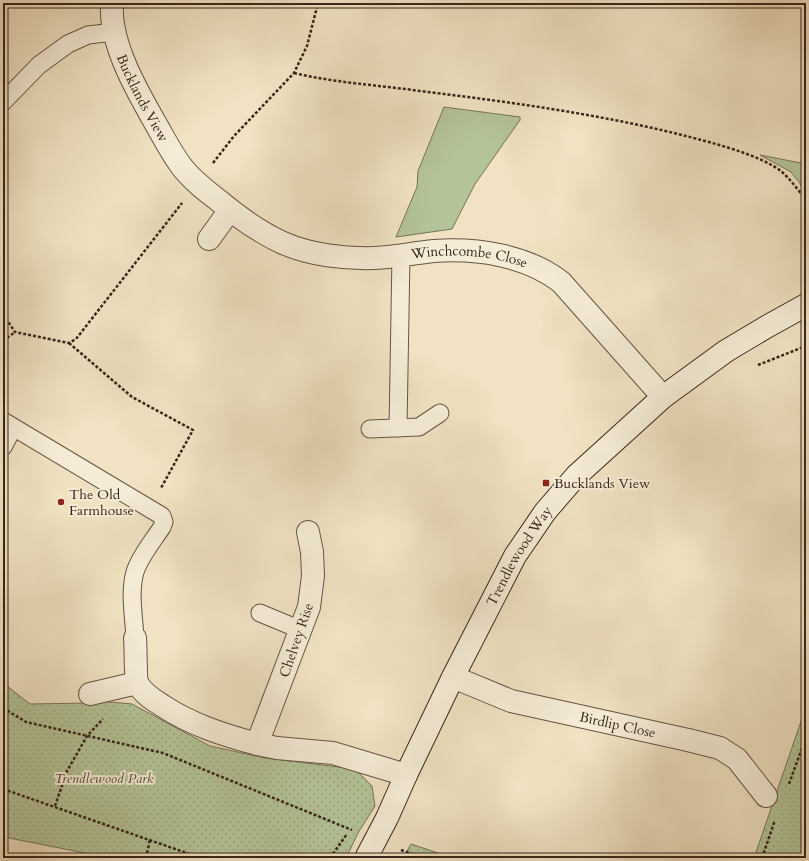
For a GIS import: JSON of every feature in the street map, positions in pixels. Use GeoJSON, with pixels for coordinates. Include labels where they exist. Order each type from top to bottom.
{"type":"FeatureCollection","features":[{"type":"Feature","properties":{"kind":"street","name":"Bucklands View"},"geometry":{"type":"LineString","coordinates":[[112,3],[111,18],[114,32],[130,77],[176,159],[197,183]]}},
{"type":"Feature","properties":{"kind":"street","name":"Winchcombe Close"},"geometry":{"type":"LineString","coordinates":[[197,183],[230,210],[274,238],[300,249],[333,256],[361,258],[444,250],[469,250],[518,260],[546,272],[561,282],[663,397]]}},
{"type":"Feature","properties":{"kind":"street"},"geometry":{"type":"LineString","coordinates":[[209,239],[230,210]]}},
{"type":"Feature","properties":{"kind":"street","name":"Trendlewood Way"},"geometry":{"type":"LineString","coordinates":[[371,849],[453,677],[515,556],[545,512],[576,476],[663,397],[726,352],[806,305]]}},
{"type":"Feature","properties":{"kind":"street","name":"Chelvey Rise"},"geometry":{"type":"LineString","coordinates":[[257,744],[309,607],[312,592],[312,552],[308,532]]}},
{"type":"Feature","properties":{"kind":"street"},"geometry":{"type":"LineString","coordinates":[[135,638],[137,683],[144,692],[154,700],[182,717],[206,728],[257,744],[277,748],[333,754],[406,775]]}},
{"type":"Feature","properties":{"kind":"street","name":"Birdlip Close"},"geometry":{"type":"LineString","coordinates":[[453,677],[496,696],[518,703],[720,748],[737,759],[766,796]]}},
{"type":"Feature","properties":{"kind":"street"},"geometry":{"type":"LineString","coordinates":[[90,694],[137,683]]}},
{"type":"Feature","properties":{"kind":"lane"},"geometry":{"type":"LineString","coordinates":[[3,102],[39,65],[68,44],[88,36],[114,32]]}},
{"type":"Feature","properties":{"kind":"lane"},"geometry":{"type":"LineString","coordinates":[[398,428],[401,255]]}},
{"type":"Feature","properties":{"kind":"lane"},"geometry":{"type":"LineString","coordinates":[[370,429],[419,427],[440,413]]}},
{"type":"Feature","properties":{"kind":"lane"},"geometry":{"type":"LineString","coordinates":[[3,447],[8,425],[162,516],[164,522],[162,527],[141,558],[135,573],[133,592],[135,638]]}},
{"type":"Feature","properties":{"kind":"lane"},"geometry":{"type":"LineString","coordinates":[[260,613],[301,630]]}},
{"type":"Feature","properties":{"kind":"path"},"geometry":{"type":"LineString","coordinates":[[68,343],[76,339],[234,136],[294,73],[307,46],[318,3]]}},
{"type":"Feature","properties":{"kind":"path"},"geometry":{"type":"LineString","coordinates":[[294,73],[318,79],[418,90],[590,115],[704,140],[748,154],[782,172],[806,200]]}},
{"type":"Feature","properties":{"kind":"path"},"geometry":{"type":"LineString","coordinates":[[3,314],[15,332],[68,343],[132,397],[193,430],[150,509]]}},
{"type":"Feature","properties":{"kind":"path"},"geometry":{"type":"LineString","coordinates":[[3,341],[15,332]]}},
{"type":"Feature","properties":{"kind":"path"},"geometry":{"type":"LineString","coordinates":[[3,708],[26,722],[162,753],[350,829],[371,849]]}},
{"type":"Feature","properties":{"kind":"path"},"geometry":{"type":"LineString","coordinates":[[55,806],[67,771],[87,736],[107,715]]}},
{"type":"Feature","properties":{"kind":"path"},"geometry":{"type":"LineString","coordinates":[[3,788],[201,858]]}},
{"type":"Feature","properties":{"kind":"path"},"geometry":{"type":"LineString","coordinates":[[330,858],[350,829]]}},
{"type":"Feature","properties":{"kind":"path"},"geometry":{"type":"LineString","coordinates":[[146,858],[150,839]]}},
{"type":"Feature","properties":{"kind":"green space"},"geometry":{"type":"Polygon","coordinates":[[[444,107],[520,117],[520,120],[475,184],[452,229],[396,237],[417,187],[418,171],[444,107]]]}},
{"type":"Feature","properties":{"kind":"green space"},"geometry":{"type":"Polygon","coordinates":[[[760,155],[806,164],[806,193],[791,172],[760,155]]]}},
{"type":"Feature","properties":{"kind":"green space","name":"Trendlewood Park"},"geometry":{"type":"Polygon","coordinates":[[[3,683],[30,704],[89,703],[99,701],[132,704],[210,746],[265,758],[355,769],[372,786],[375,806],[358,833],[346,858],[110,858],[9,838],[3,835],[3,683]]]}},
{"type":"Feature","properties":{"kind":"green space"},"geometry":{"type":"Polygon","coordinates":[[[806,707],[806,858],[754,858],[806,707]]]}},
{"type":"Feature","properties":{"kind":"green space"},"geometry":{"type":"Polygon","coordinates":[[[411,844],[453,858],[403,858],[411,844]]]}},
{"type":"Feature","properties":{"kind":"place","name":"Bucklands View"},"geometry":{"type":"Point","coordinates":[546,483]}},
{"type":"Feature","properties":{"kind":"place","name":"The Old Farmhouse"},"geometry":{"type":"Point","coordinates":[61,502]}}]}
